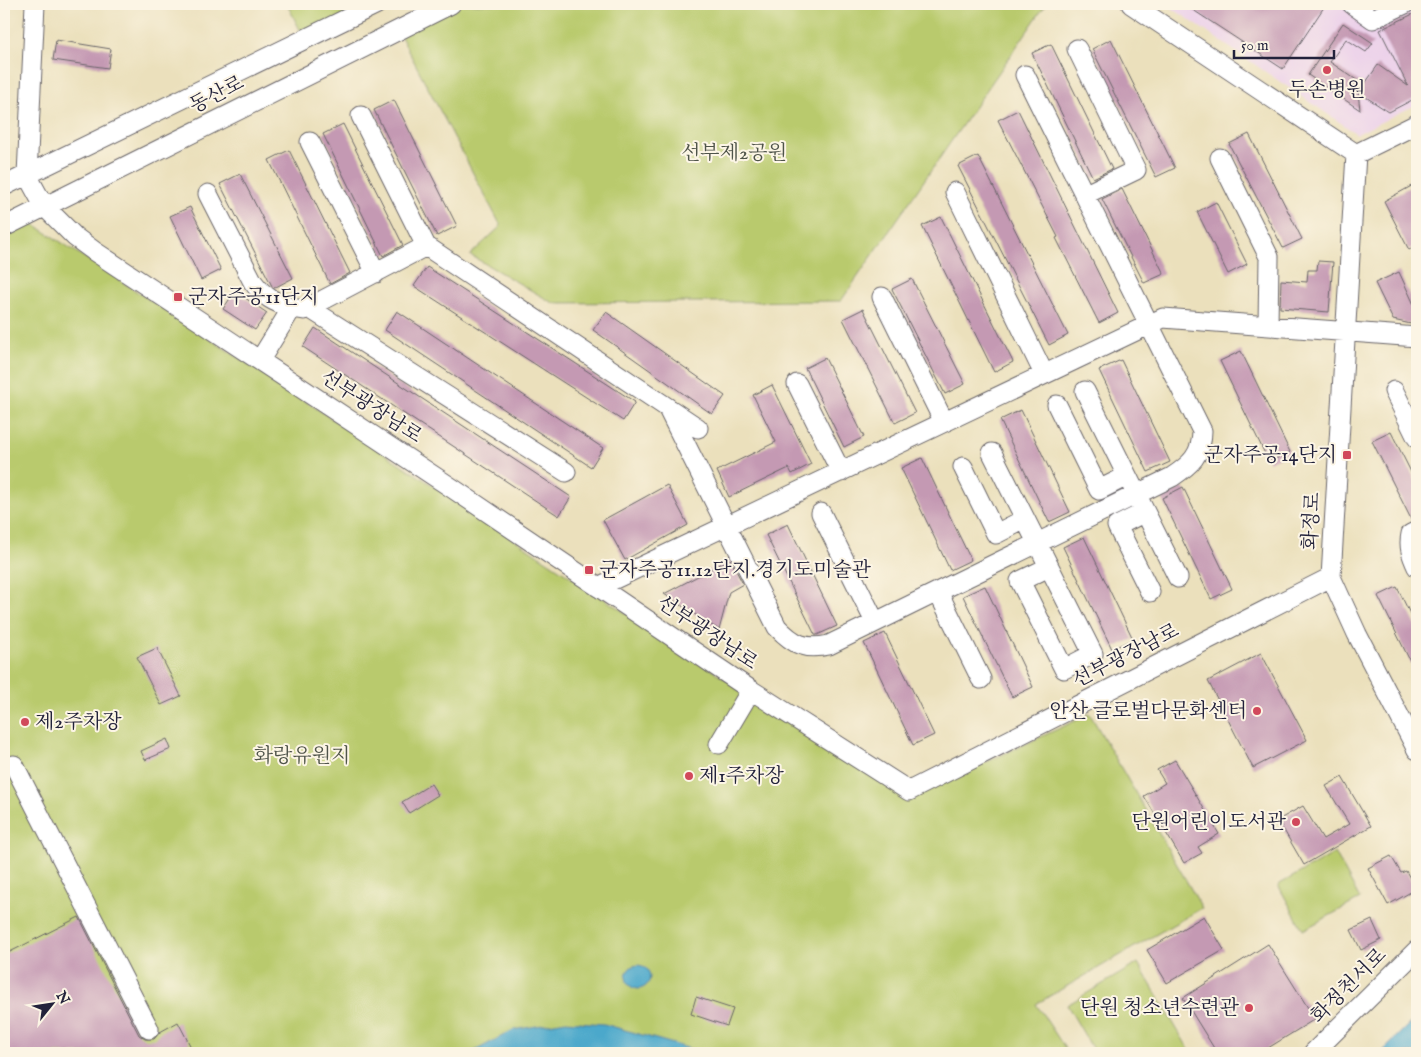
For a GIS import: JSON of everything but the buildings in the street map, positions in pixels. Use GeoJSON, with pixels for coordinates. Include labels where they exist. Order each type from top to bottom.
{"type":"FeatureCollection","features":[{"type":"Feature","properties":{"kind":"street"},"geometry":{"type":"LineString","coordinates":[[27,175],[35,4]]}},
{"type":"Feature","properties":{"kind":"street","name":"동산로"},"geometry":{"type":"LineString","coordinates":[[4,186],[377,4]]}},
{"type":"Feature","properties":{"kind":"street","name":"동산로"},"geometry":{"type":"LineString","coordinates":[[4,227],[451,4]]}},
{"type":"Feature","properties":{"kind":"street"},"geometry":{"type":"LineString","coordinates":[[1131,4],[1356,154],[1417,124]]}},
{"type":"Feature","properties":{"kind":"street"},"geometry":{"type":"LineString","coordinates":[[1352,4],[1374,19],[1405,4]]}},
{"type":"Feature","properties":{"kind":"street"},"geometry":{"type":"LineString","coordinates":[[1077,49],[1136,170],[1084,195]]}},
{"type":"Feature","properties":{"kind":"street"},"geometry":{"type":"LineString","coordinates":[[667,407],[777,627],[787,638],[808,647],[829,645],[1172,477],[1192,461],[1202,442],[1202,431],[1025,75]]}},
{"type":"Feature","properties":{"kind":"street"},"geometry":{"type":"LineString","coordinates":[[361,116],[426,246],[698,428]]}},
{"type":"Feature","properties":{"kind":"street"},"geometry":{"type":"LineString","coordinates":[[310,142],[376,273]]}},
{"type":"Feature","properties":{"kind":"street","name":"화정로"},"geometry":{"type":"LineString","coordinates":[[1356,154],[1331,577],[1357,634],[1417,750]]}},
{"type":"Feature","properties":{"kind":"street"},"geometry":{"type":"LineString","coordinates":[[1220,158],[1269,257],[1268,326]]}},
{"type":"Feature","properties":{"kind":"street","name":"선부광장남로"},"geometry":{"type":"LineString","coordinates":[[27,175],[44,206],[75,237],[94,251],[260,360],[751,690],[909,791],[1331,577]]}},
{"type":"Feature","properties":{"kind":"street"},"geometry":{"type":"LineString","coordinates":[[955,192],[1044,374]]}},
{"type":"Feature","properties":{"kind":"street"},"geometry":{"type":"LineString","coordinates":[[208,194],[252,282],[262,294],[274,302],[301,308],[566,472]]}},
{"type":"Feature","properties":{"kind":"street"},"geometry":{"type":"LineString","coordinates":[[260,360],[301,308],[376,273],[426,246]]}},
{"type":"Feature","properties":{"kind":"street"},"geometry":{"type":"LineString","coordinates":[[882,297],[944,422]]}},
{"type":"Feature","properties":{"kind":"street"},"geometry":{"type":"LineString","coordinates":[[598,587],[1163,318],[1417,337]]}},
{"type":"Feature","properties":{"kind":"street"},"geometry":{"type":"LineString","coordinates":[[797,384],[841,472]]}},
{"type":"Feature","properties":{"kind":"street"},"geometry":{"type":"LineString","coordinates":[[1394,391],[1417,438]]}},
{"type":"Feature","properties":{"kind":"street"},"geometry":{"type":"LineString","coordinates":[[1085,392],[1178,578]]}},
{"type":"Feature","properties":{"kind":"street"},"geometry":{"type":"LineString","coordinates":[[1057,405],[1100,490],[1127,476]]}},
{"type":"Feature","properties":{"kind":"street"},"geometry":{"type":"LineString","coordinates":[[992,453],[1093,654],[1064,669],[1020,581],[1049,567]]}},
{"type":"Feature","properties":{"kind":"street"},"geometry":{"type":"LineString","coordinates":[[963,467],[996,534],[1025,519]]}},
{"type":"Feature","properties":{"kind":"street"},"geometry":{"type":"LineString","coordinates":[[1145,512],[1117,526],[1150,592]]}},
{"type":"Feature","properties":{"kind":"street"},"geometry":{"type":"LineString","coordinates":[[821,513],[875,622]]}},
{"type":"Feature","properties":{"kind":"street"},"geometry":{"type":"LineString","coordinates":[[1417,531],[1411,534],[1409,543],[1411,554],[1417,567]]}},
{"type":"Feature","properties":{"kind":"street"},"geometry":{"type":"LineString","coordinates":[[938,592],[981,679]]}},
{"type":"Feature","properties":{"kind":"street"},"geometry":{"type":"LineString","coordinates":[[718,744],[751,690]]}},
{"type":"Feature","properties":{"kind":"street"},"geometry":{"type":"LineString","coordinates":[[14,765],[149,1029]]}},
{"type":"Feature","properties":{"kind":"street","name":"화정천서로"},"geometry":{"type":"LineString","coordinates":[[1313,1053],[1417,950]]}},
{"type":"Feature","properties":{"kind":"shaded area"},"geometry":{"type":"Polygon","coordinates":[[[1166,4],[1417,4],[1417,104],[1357,134],[1166,4]]]}},
{"type":"Feature","properties":{"kind":"green space"},"geometry":{"type":"Polygon","coordinates":[[[287,4],[368,4],[303,36],[287,4]]]}},
{"type":"Feature","properties":{"kind":"green space","name":"선부제2공원"},"geometry":{"type":"Polygon","coordinates":[[[457,4],[1046,4],[841,301],[553,303],[470,255],[501,226],[399,33],[457,4]]]}},
{"type":"Feature","properties":{"kind":"green space","name":"화랑유원지"},"geometry":{"type":"Polygon","coordinates":[[[30,222],[305,401],[907,799],[1090,714],[1202,908],[1036,1004],[1068,1053],[4,1053],[4,235],[30,222]]]}},
{"type":"Feature","properties":{"kind":"green space"},"geometry":{"type":"Polygon","coordinates":[[[1335,853],[1360,899],[1303,930],[1278,885],[1335,853]]]}},
{"type":"Feature","properties":{"kind":"green space"},"geometry":{"type":"Polygon","coordinates":[[[1138,963],[1191,1053],[1095,1053],[1067,1005],[1138,963]]]}},
{"type":"Feature","properties":{"kind":"water"},"geometry":{"type":"Polygon","coordinates":[[[638,965],[643,966],[649,972],[649,982],[643,988],[638,989],[633,988],[627,982],[626,977],[627,972],[633,966],[638,965]]]}},
{"type":"Feature","properties":{"kind":"water"},"geometry":{"type":"Polygon","coordinates":[[[1417,1016],[1417,1051],[1415,1053],[1380,1053],[1417,1016]]]}},
{"type":"Feature","properties":{"kind":"water"},"geometry":{"type":"Polygon","coordinates":[[[566,1021],[604,1024],[705,1053],[471,1053],[513,1030],[566,1021]]]}},
{"type":"Feature","properties":{"kind":"place","name":"두손병원"},"geometry":{"type":"Point","coordinates":[1327,70]}},
{"type":"Feature","properties":{"kind":"place","name":"군자주공11단지"},"geometry":{"type":"Point","coordinates":[178,297]}},
{"type":"Feature","properties":{"kind":"place","name":"군자주공14단지"},"geometry":{"type":"Point","coordinates":[1347,455]}},
{"type":"Feature","properties":{"kind":"place","name":"군자주공11.12단지.경기도미술관"},"geometry":{"type":"Point","coordinates":[589,570]}},
{"type":"Feature","properties":{"kind":"place","name":"안산 글로벌다문화센터"},"geometry":{"type":"Point","coordinates":[1257,711]}},
{"type":"Feature","properties":{"kind":"place","name":"제2주차장"},"geometry":{"type":"Point","coordinates":[25,722]}},
{"type":"Feature","properties":{"kind":"place","name":"제1주차장"},"geometry":{"type":"Point","coordinates":[689,776]}},
{"type":"Feature","properties":{"kind":"place","name":"단원어린이도서관"},"geometry":{"type":"Point","coordinates":[1296,822]}},
{"type":"Feature","properties":{"kind":"place","name":"단원 청소년수련관"},"geometry":{"type":"Point","coordinates":[1249,1008]}}]}
